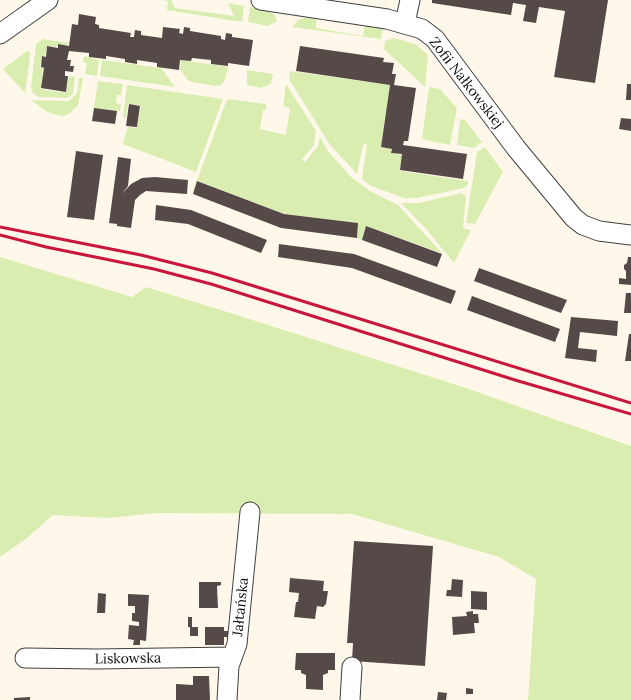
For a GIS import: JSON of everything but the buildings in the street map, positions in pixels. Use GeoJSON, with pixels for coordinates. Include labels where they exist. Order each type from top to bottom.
{"type":"FeatureCollection","features":[{"type":"Feature","properties":{"kind":"street"},"geometry":{"type":"LineString","coordinates":[[0,34],[48,0]]}},
{"type":"Feature","properties":{"kind":"street","name":"Zofii Nałkowskiej"},"geometry":{"type":"LineString","coordinates":[[261,0],[405,23],[422,29],[435,39],[516,148],[574,218],[583,225],[599,231],[631,235]]}},
{"type":"Feature","properties":{"kind":"street"},"geometry":{"type":"LineString","coordinates":[[405,23],[410,0]]}},
{"type":"Feature","properties":{"kind":"street","name":"Jałtańska"},"geometry":{"type":"LineString","coordinates":[[227,700],[232,657],[237,644],[250,512]]}},
{"type":"Feature","properties":{"kind":"street","name":"Liskowska"},"geometry":{"type":"LineString","coordinates":[[25,658],[96,659],[232,657]]}},
{"type":"Feature","properties":{"kind":"street"},"geometry":{"type":"LineString","coordinates":[[350,700],[352,667]]}},
{"type":"Feature","properties":{"kind":"green space"},"geometry":{"type":"Polygon","coordinates":[[[161,0],[171,0],[175,8],[234,16],[228,3],[244,6],[242,22],[167,10],[168,1],[161,0]]]}},
{"type":"Feature","properties":{"kind":"green space"},"geometry":{"type":"Polygon","coordinates":[[[250,7],[270,12],[275,15],[277,21],[268,26],[248,22],[250,7]]]}},
{"type":"Feature","properties":{"kind":"green space"},"geometry":{"type":"Polygon","coordinates":[[[317,17],[316,28],[363,36],[365,24],[383,28],[381,39],[292,27],[299,19],[317,17]]]}},
{"type":"Feature","properties":{"kind":"green space"},"geometry":{"type":"Polygon","coordinates":[[[394,38],[415,44],[428,55],[425,87],[384,49],[385,41],[394,38]]]}},
{"type":"Feature","properties":{"kind":"green space"},"geometry":{"type":"Polygon","coordinates":[[[43,39],[69,43],[68,45],[58,44],[57,47],[47,46],[45,56],[42,56],[40,67],[43,68],[41,89],[66,93],[69,76],[75,77],[73,94],[67,98],[38,97],[33,93],[31,88],[36,44],[43,39]]]}},
{"type":"Feature","properties":{"kind":"green space"},"geometry":{"type":"Polygon","coordinates":[[[27,51],[30,52],[30,58],[25,93],[3,69],[27,51]]]}},
{"type":"Feature","properties":{"kind":"green space"},"geometry":{"type":"Polygon","coordinates":[[[84,56],[99,60],[97,76],[85,74],[87,63],[83,62],[84,56]]]}},
{"type":"Feature","properties":{"kind":"green space"},"geometry":{"type":"Polygon","coordinates":[[[102,60],[161,68],[175,87],[100,76],[102,60]]]}},
{"type":"Feature","properties":{"kind":"green space"},"geometry":{"type":"Polygon","coordinates":[[[181,60],[228,67],[225,80],[221,85],[215,86],[192,82],[188,80],[180,69],[181,60]]]}},
{"type":"Feature","properties":{"kind":"green space"},"geometry":{"type":"Polygon","coordinates":[[[247,70],[273,74],[271,84],[261,88],[247,85],[247,70]]]}},
{"type":"Feature","properties":{"kind":"green space"},"geometry":{"type":"Polygon","coordinates":[[[290,71],[390,85],[381,147],[391,149],[391,153],[402,155],[400,171],[468,181],[468,184],[464,188],[417,198],[404,198],[371,186],[362,179],[367,144],[363,145],[357,174],[330,145],[289,79],[290,71]]]}},
{"type":"Feature","properties":{"kind":"green space"},"geometry":{"type":"Polygon","coordinates":[[[79,78],[83,78],[78,106],[67,115],[61,116],[47,112],[31,100],[69,101],[77,93],[79,78]]]}},
{"type":"Feature","properties":{"kind":"green space"},"geometry":{"type":"Polygon","coordinates":[[[98,81],[123,84],[121,95],[117,95],[116,103],[121,104],[120,111],[94,108],[98,81]]]}},
{"type":"Feature","properties":{"kind":"green space"},"geometry":{"type":"Polygon","coordinates":[[[286,84],[316,131],[314,145],[302,159],[305,162],[318,146],[320,137],[328,151],[352,178],[370,191],[398,205],[442,253],[366,226],[362,240],[357,238],[358,223],[285,214],[198,181],[192,194],[227,99],[266,104],[266,110],[263,110],[260,129],[286,135],[290,108],[283,106],[286,84]]]}},
{"type":"Feature","properties":{"kind":"green space"},"geometry":{"type":"Polygon","coordinates":[[[127,85],[223,99],[196,172],[123,144],[128,127],[137,128],[141,106],[128,104],[126,118],[123,117],[127,85]]]}},
{"type":"Feature","properties":{"kind":"green space"},"geometry":{"type":"Polygon","coordinates":[[[429,87],[440,89],[457,108],[450,145],[425,140],[422,138],[429,87]]]}},
{"type":"Feature","properties":{"kind":"green space"},"geometry":{"type":"Polygon","coordinates":[[[460,119],[465,120],[482,142],[474,148],[457,145],[460,119]]]}},
{"type":"Feature","properties":{"kind":"green space"},"geometry":{"type":"Polygon","coordinates":[[[485,147],[503,172],[475,224],[466,223],[477,152],[485,147]]]}},
{"type":"Feature","properties":{"kind":"green space"},"geometry":{"type":"Polygon","coordinates":[[[461,193],[466,196],[463,228],[471,230],[454,263],[426,229],[401,203],[419,203],[461,193]]]}},
{"type":"Feature","properties":{"kind":"green space"},"geometry":{"type":"Polygon","coordinates":[[[0,257],[132,297],[146,287],[463,387],[631,446],[631,700],[528,700],[536,579],[499,557],[352,514],[157,513],[108,518],[53,515],[27,538],[0,557],[0,257]]]}},
{"type":"Feature","properties":{"kind":"railway"},"geometry":{"type":"LineString","coordinates":[[0,227],[141,255],[212,273],[631,403]]}},
{"type":"Feature","properties":{"kind":"railway"},"geometry":{"type":"LineString","coordinates":[[0,235],[46,247],[154,269],[211,284],[515,380],[631,414]]}}]}
